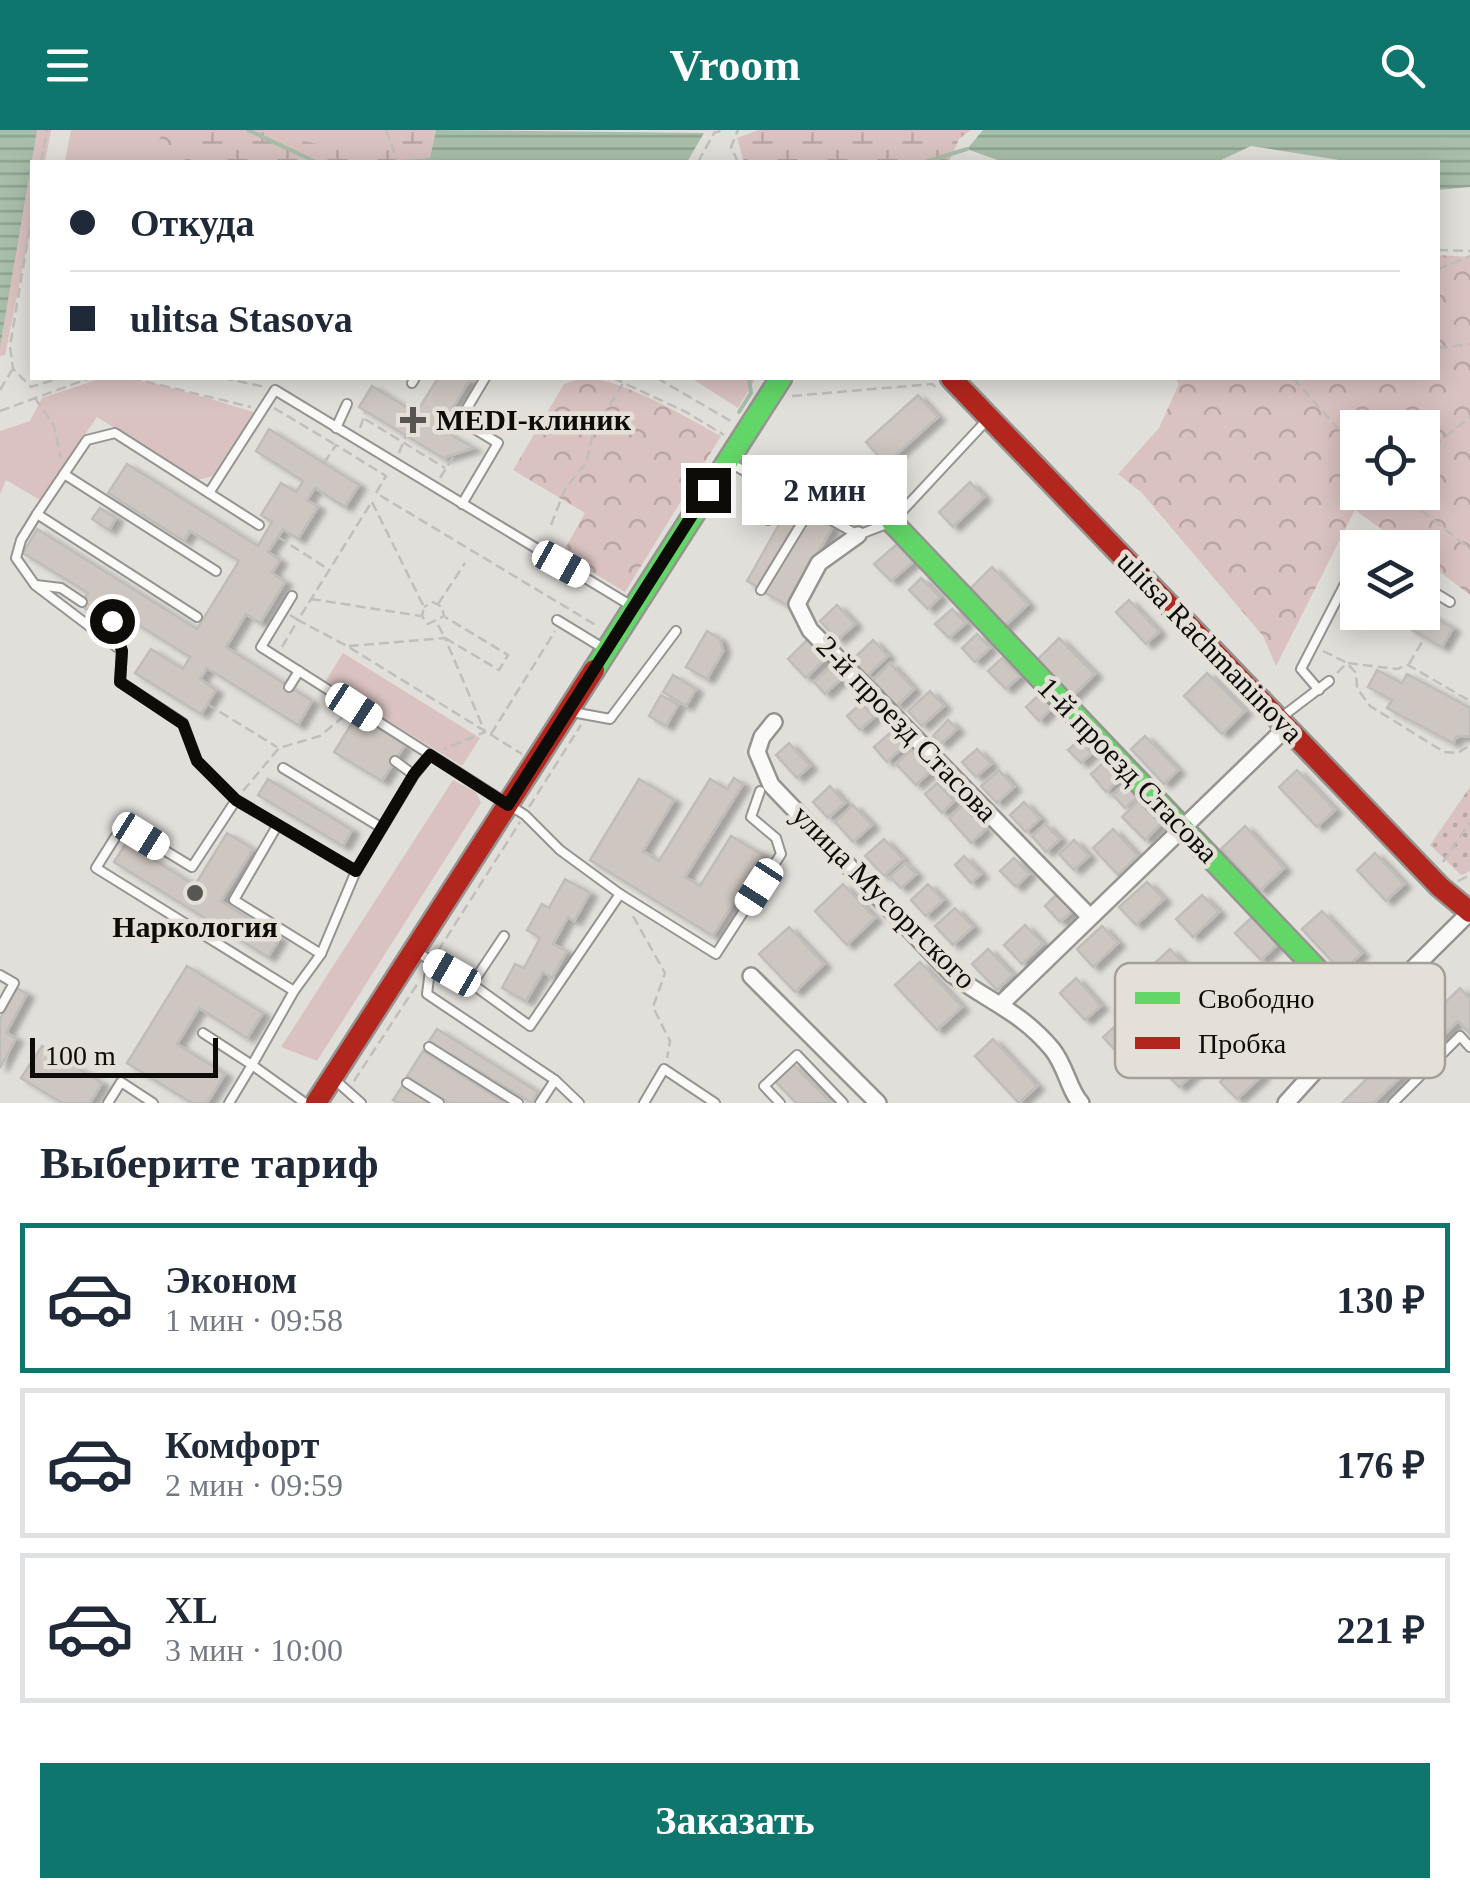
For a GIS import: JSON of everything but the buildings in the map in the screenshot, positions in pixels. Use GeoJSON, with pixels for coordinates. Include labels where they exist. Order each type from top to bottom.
{"type":"FeatureCollection","features":[{"type":"Feature","properties":{"kind":"main road","name":"ulitsa Rachmaninova"},"geometry":{"type":"LineString","coordinates":[[947,386],[990,416],[1469,914]]}},
{"type":"Feature","properties":{"kind":"main road"},"geometry":{"type":"LineString","coordinates":[[316,1103],[340,1084],[577,714],[606,650],[732,452],[750,424],[784,387]]}},
{"type":"Feature","properties":{"kind":"main road","name":"1-й проезд Стасова"},"geometry":{"type":"LineString","coordinates":[[892,522],[1312,963]]}},
{"type":"Feature","properties":{"kind":"street","name":"2-й проезд Стасова"},"geometry":{"type":"LineString","coordinates":[[858,535],[819,563],[797,604],[810,630],[1090,917]]}},
{"type":"Feature","properties":{"kind":"street","name":"улица Мусоргского"},"geometry":{"type":"LineString","coordinates":[[774,722],[762,737],[757,752],[771,785],[952,974],[970,988],[1002,1003],[1054,1051],[1067,1070],[1075,1101]]}},
{"type":"Feature","properties":{"kind":"street"},"geometry":{"type":"LineString","coordinates":[[1002,1003],[1183,828],[1283,723]]}},
{"type":"Feature","properties":{"kind":"street"},"geometry":{"type":"LineString","coordinates":[[1420,963],[1469,914]]}},
{"type":"Feature","properties":{"kind":"street"},"geometry":{"type":"LineString","coordinates":[[751,976],[878,1103]]}},
{"type":"Feature","properties":{"kind":"street"},"geometry":{"type":"LineString","coordinates":[[1286,1103],[1309,1078]]}},
{"type":"Feature","properties":{"kind":"lane"},"geometry":{"type":"LineString","coordinates":[[462,504],[498,444],[460,420],[484,380]]}},
{"type":"Feature","properties":{"kind":"lane"},"geometry":{"type":"LineString","coordinates":[[208,493],[275,390],[634,608]]}},
{"type":"Feature","properties":{"kind":"lane"},"geometry":{"type":"LineString","coordinates":[[336,428],[347,404]]}},
{"type":"Feature","properties":{"kind":"lane"},"geometry":{"type":"LineString","coordinates":[[732,452],[783,492],[858,535],[892,522],[990,416]]}},
{"type":"Feature","properties":{"kind":"lane"},"geometry":{"type":"LineString","coordinates":[[122,651],[35,585],[16,558],[37,514],[87,440],[116,433],[259,524]]}},
{"type":"Feature","properties":{"kind":"lane"},"geometry":{"type":"LineString","coordinates":[[64,474],[216,571]]}},
{"type":"Feature","properties":{"kind":"lane"},"geometry":{"type":"LineString","coordinates":[[822,514],[838,487]]}},
{"type":"Feature","properties":{"kind":"lane"},"geometry":{"type":"LineString","coordinates":[[768,520],[783,492]]}},
{"type":"Feature","properties":{"kind":"lane"},"geometry":{"type":"LineString","coordinates":[[762,590],[811,508]]}},
{"type":"Feature","properties":{"kind":"lane"},"geometry":{"type":"LineString","coordinates":[[37,514],[197,617]]}},
{"type":"Feature","properties":{"kind":"lane"},"geometry":{"type":"LineString","coordinates":[[35,585],[61,588],[82,602]]}},
{"type":"Feature","properties":{"kind":"lane"},"geometry":{"type":"LineString","coordinates":[[1319,690],[1301,669],[1340,592]]}},
{"type":"Feature","properties":{"kind":"lane"},"geometry":{"type":"LineString","coordinates":[[292,596],[261,647],[517,810],[560,850],[620,894],[716,954],[781,854],[776,838],[751,817],[760,790]]}},
{"type":"Feature","properties":{"kind":"lane"},"geometry":{"type":"LineString","coordinates":[[1440,596],[1450,602]]}},
{"type":"Feature","properties":{"kind":"lane"},"geometry":{"type":"LineString","coordinates":[[110,619],[122,651],[120,682],[183,724],[197,761],[236,800],[356,871]]}},
{"type":"Feature","properties":{"kind":"lane"},"geometry":{"type":"LineString","coordinates":[[559,621],[606,650]]}},
{"type":"Feature","properties":{"kind":"lane"},"geometry":{"type":"LineString","coordinates":[[577,714],[610,719],[676,631]]}},
{"type":"Feature","properties":{"kind":"lane"},"geometry":{"type":"LineString","coordinates":[[289,687],[299,671]]}},
{"type":"Feature","properties":{"kind":"lane"},"geometry":{"type":"LineString","coordinates":[[1283,723],[1329,680]]}},
{"type":"Feature","properties":{"kind":"lane"},"geometry":{"type":"LineString","coordinates":[[229,1103],[294,990],[321,954],[356,871],[414,774],[430,755]]}},
{"type":"Feature","properties":{"kind":"lane"},"geometry":{"type":"LineString","coordinates":[[395,761],[414,774]]}},
{"type":"Feature","properties":{"kind":"lane"},"geometry":{"type":"LineString","coordinates":[[283,768],[382,828]]}},
{"type":"Feature","properties":{"kind":"lane"},"geometry":{"type":"LineString","coordinates":[[236,800],[192,867],[123,825],[96,868],[294,990]]}},
{"type":"Feature","properties":{"kind":"lane"},"geometry":{"type":"LineString","coordinates":[[277,826],[234,900],[321,954]]}},
{"type":"Feature","properties":{"kind":"lane"},"geometry":{"type":"LineString","coordinates":[[423,956],[472,984],[530,1026],[620,894]]}},
{"type":"Feature","properties":{"kind":"lane"},"geometry":{"type":"LineString","coordinates":[[472,984],[504,936]]}},
{"type":"Feature","properties":{"kind":"lane"},"geometry":{"type":"LineString","coordinates":[[423,956],[427,994],[554,1080],[579,1103]]}},
{"type":"Feature","properties":{"kind":"lane"},"geometry":{"type":"LineString","coordinates":[[0,976],[14,983],[0,1008]]}},
{"type":"Feature","properties":{"kind":"lane"},"geometry":{"type":"LineString","coordinates":[[203,1034],[305,1103]]}},
{"type":"Feature","properties":{"kind":"lane"},"geometry":{"type":"LineString","coordinates":[[1445,1051],[1460,1036],[1470,1046]]}},
{"type":"Feature","properties":{"kind":"lane"},"geometry":{"type":"LineString","coordinates":[[429,1047],[518,1103]]}},
{"type":"Feature","properties":{"kind":"lane"},"geometry":{"type":"LineString","coordinates":[[780,1103],[764,1086],[797,1054],[843,1103]]}},
{"type":"Feature","properties":{"kind":"lane"},"geometry":{"type":"LineString","coordinates":[[644,1103],[664,1070],[716,1103]]}},
{"type":"Feature","properties":{"kind":"lane"},"geometry":{"type":"LineString","coordinates":[[1393,1103],[1418,1078]]}},
{"type":"Feature","properties":{"kind":"lane"},"geometry":{"type":"LineString","coordinates":[[540,1103],[554,1080]]}},
{"type":"Feature","properties":{"kind":"lane"},"geometry":{"type":"LineString","coordinates":[[108,1103],[121,1082],[153,1103]]}},
{"type":"Feature","properties":{"kind":"lane"},"geometry":{"type":"LineString","coordinates":[[408,1082],[438,1103]]}},
{"type":"Feature","properties":{"kind":"lane"},"geometry":{"type":"LineString","coordinates":[[340,1084],[361,1103]]}},
{"type":"Feature","properties":{"kind":"path"},"geometry":{"type":"LineString","coordinates":[[41,160],[47,130]]}},
{"type":"Feature","properties":{"kind":"path"},"geometry":{"type":"LineString","coordinates":[[386,130],[397,160]]}},
{"type":"Feature","properties":{"kind":"path"},"geometry":{"type":"LineString","coordinates":[[699,160],[714,133],[722,130]]}},
{"type":"Feature","properties":{"kind":"path"},"geometry":{"type":"LineString","coordinates":[[737,160],[731,147],[738,130]]}},
{"type":"Feature","properties":{"kind":"path"},"geometry":{"type":"LineString","coordinates":[[30,226],[10,346],[13,369],[31,387],[54,380]]}},
{"type":"Feature","properties":{"kind":"path"},"geometry":{"type":"LineString","coordinates":[[1440,250],[1470,253]]}},
{"type":"Feature","properties":{"kind":"path"},"geometry":{"type":"LineString","coordinates":[[1440,267],[1470,253]]}},
{"type":"Feature","properties":{"kind":"path"},"geometry":{"type":"LineString","coordinates":[[1440,348],[1470,344]]}},
{"type":"Feature","properties":{"kind":"path"},"geometry":{"type":"LineString","coordinates":[[0,390],[13,369]]}},
{"type":"Feature","properties":{"kind":"path"},"geometry":{"type":"LineString","coordinates":[[0,411],[84,380]]}},
{"type":"Feature","properties":{"kind":"path"},"geometry":{"type":"LineString","coordinates":[[141,380],[275,408],[386,476],[376,493],[600,628]]}},
{"type":"Feature","properties":{"kind":"path"},"geometry":{"type":"LineString","coordinates":[[232,380],[275,390]]}},
{"type":"Feature","properties":{"kind":"path"},"geometry":{"type":"LineString","coordinates":[[551,525],[565,490],[586,463],[592,434],[625,380],[686,412],[732,452]]}},
{"type":"Feature","properties":{"kind":"path"},"geometry":{"type":"LineString","coordinates":[[660,380],[734,423],[750,424]]}},
{"type":"Feature","properties":{"kind":"path"},"geometry":{"type":"LineString","coordinates":[[1295,380],[1340,430]]}},
{"type":"Feature","properties":{"kind":"path"},"geometry":{"type":"LineString","coordinates":[[784,387],[947,386]]}},
{"type":"Feature","properties":{"kind":"path"},"geometry":{"type":"LineString","coordinates":[[34,398],[54,426],[64,474]]}},
{"type":"Feature","properties":{"kind":"path"},"geometry":{"type":"LineString","coordinates":[[366,411],[365,420],[445,468],[454,454]]}},
{"type":"Feature","properties":{"kind":"path"},"geometry":{"type":"LineString","coordinates":[[1440,441],[1470,417]]}},
{"type":"Feature","properties":{"kind":"path"},"geometry":{"type":"LineString","coordinates":[[405,444],[406,435]]}},
{"type":"Feature","properties":{"kind":"path"},"geometry":{"type":"LineString","coordinates":[[324,463],[336,444]]}},
{"type":"Feature","properties":{"kind":"path"},"geometry":{"type":"LineString","coordinates":[[276,656],[372,502],[424,606],[422,616]]}},
{"type":"Feature","properties":{"kind":"path"},"geometry":{"type":"LineString","coordinates":[[1421,510],[1470,548]]}},
{"type":"Feature","properties":{"kind":"path"},"geometry":{"type":"LineString","coordinates":[[278,537],[330,570]]}},
{"type":"Feature","properties":{"kind":"path"},"geometry":{"type":"LineString","coordinates":[[437,604],[465,564]]}},
{"type":"Feature","properties":{"kind":"path"},"geometry":{"type":"LineString","coordinates":[[312,599],[422,616],[428,624],[444,616]]}},
{"type":"Feature","properties":{"kind":"path"},"geometry":{"type":"LineString","coordinates":[[347,646],[445,638],[499,670],[508,655],[444,616],[442,607],[434,602],[424,606]]}},
{"type":"Feature","properties":{"kind":"path"},"geometry":{"type":"LineString","coordinates":[[283,611],[523,755]]}},
{"type":"Feature","properties":{"kind":"path"},"geometry":{"type":"LineString","coordinates":[[490,735],[559,621]]}},
{"type":"Feature","properties":{"kind":"path"},"geometry":{"type":"LineString","coordinates":[[436,623],[484,732]]}},
{"type":"Feature","properties":{"kind":"path"},"geometry":{"type":"LineString","coordinates":[[1408,665],[1425,637]]}},
{"type":"Feature","properties":{"kind":"path"},"geometry":{"type":"LineString","coordinates":[[1313,646],[1347,663],[1356,672],[1357,688],[1370,706],[1444,752],[1458,753],[1470,745]]}},
{"type":"Feature","properties":{"kind":"path"},"geometry":{"type":"LineString","coordinates":[[1329,680],[1347,663],[1396,668],[1408,665],[1470,701]]}},
{"type":"Feature","properties":{"kind":"path"},"geometry":{"type":"LineString","coordinates":[[207,704],[278,748]]}},
{"type":"Feature","properties":{"kind":"path"},"geometry":{"type":"LineString","coordinates":[[236,800],[278,748],[320,736],[354,707]]}},
{"type":"Feature","properties":{"kind":"path"},"geometry":{"type":"LineString","coordinates":[[340,1084],[577,714]]}},
{"type":"Feature","properties":{"kind":"path"},"geometry":{"type":"LineString","coordinates":[[430,755],[484,732]]}},
{"type":"Feature","properties":{"kind":"path"},"geometry":{"type":"LineString","coordinates":[[1440,866],[1470,822]]}},
{"type":"Feature","properties":{"kind":"path"},"geometry":{"type":"LineString","coordinates":[[620,894],[665,972],[653,1006],[670,1041],[664,1070]]}},
{"type":"Feature","properties":{"kind":"green space"},"geometry":{"type":"Polygon","coordinates":[[[0,130],[51,130],[45,160],[30,160],[30,232],[5,355],[0,356],[0,130]]]}},
{"type":"Feature","properties":{"kind":"green space"},"geometry":{"type":"Polygon","coordinates":[[[71,130],[410,130],[378,160],[65,160],[71,130]]]}},
{"type":"Feature","properties":{"kind":"green space"},"geometry":{"type":"Polygon","coordinates":[[[162,130],[260,130],[377,159],[410,130],[436,130],[429,160],[226,160],[162,130]]]}},
{"type":"Feature","properties":{"kind":"green space"},"geometry":{"type":"Polygon","coordinates":[[[164,130],[268,160],[149,160],[164,130]]]}},
{"type":"Feature","properties":{"kind":"green space"},"geometry":{"type":"Polygon","coordinates":[[[759,130],[971,130],[959,139],[950,160],[743,160],[737,138],[759,130]]]}},
{"type":"Feature","properties":{"kind":"green space"},"geometry":{"type":"Polygon","coordinates":[[[1440,255],[1470,257],[1470,595],[1440,572],[1440,530],[1383,530],[1355,510],[1345,530],[1340,530],[1340,540],[1276,666],[1263,636],[1142,493],[1118,474],[1159,428],[1179,384],[1176,380],[1440,380],[1440,255]]]}},
{"type":"Feature","properties":{"kind":"green space"},"geometry":{"type":"Polygon","coordinates":[[[96,380],[128,380],[160,385],[254,412],[213,476],[198,480],[97,417],[40,500],[6,480],[0,494],[0,431],[30,421],[42,398],[96,380]]]}},
{"type":"Feature","properties":{"kind":"green space"},"geometry":{"type":"Polygon","coordinates":[[[601,380],[615,384],[721,436],[625,592],[562,554],[585,513],[513,470],[564,384],[601,380]]]}},
{"type":"Feature","properties":{"kind":"green space"},"geometry":{"type":"Polygon","coordinates":[[[694,380],[755,380],[738,408],[694,380]]]}},
{"type":"Feature","properties":{"kind":"green space"},"geometry":{"type":"Polygon","coordinates":[[[343,653],[480,738],[462,766],[325,682],[343,653]]]}},
{"type":"Feature","properties":{"kind":"green space"},"geometry":{"type":"Polygon","coordinates":[[[453,780],[476,792],[481,803],[317,1061],[281,1047],[453,780]]]}},
{"type":"Feature","properties":{"kind":"green space"},"geometry":{"type":"Polygon","coordinates":[[[1470,787],[1470,871],[1461,875],[1430,845],[1470,787]]]}},
{"type":"Feature","properties":{"kind":"shaded area"},"geometry":{"type":"Polygon","coordinates":[[[0,130],[37,130],[30,160],[0,347],[0,130]]]}},
{"type":"Feature","properties":{"kind":"shaded area"},"geometry":{"type":"Polygon","coordinates":[[[436,130],[704,133],[688,160],[429,160],[436,130]]]}},
{"type":"Feature","properties":{"kind":"shaded area"},"geometry":{"type":"Polygon","coordinates":[[[983,130],[1470,130],[1470,187],[1440,190],[1440,160],[1339,160],[1251,146],[1221,160],[997,160],[967,149],[983,130]]]}},
{"type":"Feature","properties":{"kind":"waterway"},"geometry":{"type":"LineString","coordinates":[[248,130],[312,160]]}},
{"type":"Feature","properties":{"kind":"waterway"},"geometry":{"type":"LineString","coordinates":[[931,160],[967,149]]}},
{"type":"Feature","properties":{"kind":"waterway"},"geometry":{"type":"LineString","coordinates":[[739,412],[751,393],[749,380]]}},
{"type":"Feature","properties":{"kind":"traffic: fast"},"geometry":{"type":"LineString","coordinates":[[594,670],[780,380]]}},
{"type":"Feature","properties":{"kind":"traffic: fast"},"geometry":{"type":"LineString","coordinates":[[892,522],[1311,963]]}},
{"type":"Feature","properties":{"kind":"traffic: jam"},"geometry":{"type":"LineString","coordinates":[[953,380],[1440,887],[1470,912]]}},
{"type":"Feature","properties":{"kind":"traffic: jam"},"geometry":{"type":"LineString","coordinates":[[316,1103],[594,670]]}},
{"type":"Feature","properties":{"kind":"place","name":"MEDI-клиник"},"geometry":{"type":"Point","coordinates":[413,420]}},
{"type":"Feature","properties":{"kind":"place","name":"Наркология"},"geometry":{"type":"Point","coordinates":[195,893]}},
{"type":"Feature","properties":{"kind":"route"},"geometry":{"type":"LineString","coordinates":[[112,621],[122,651],[120,682],[183,724],[197,761],[236,800],[356,871],[414,774],[430,755],[508,805],[708,490]]}}]}
